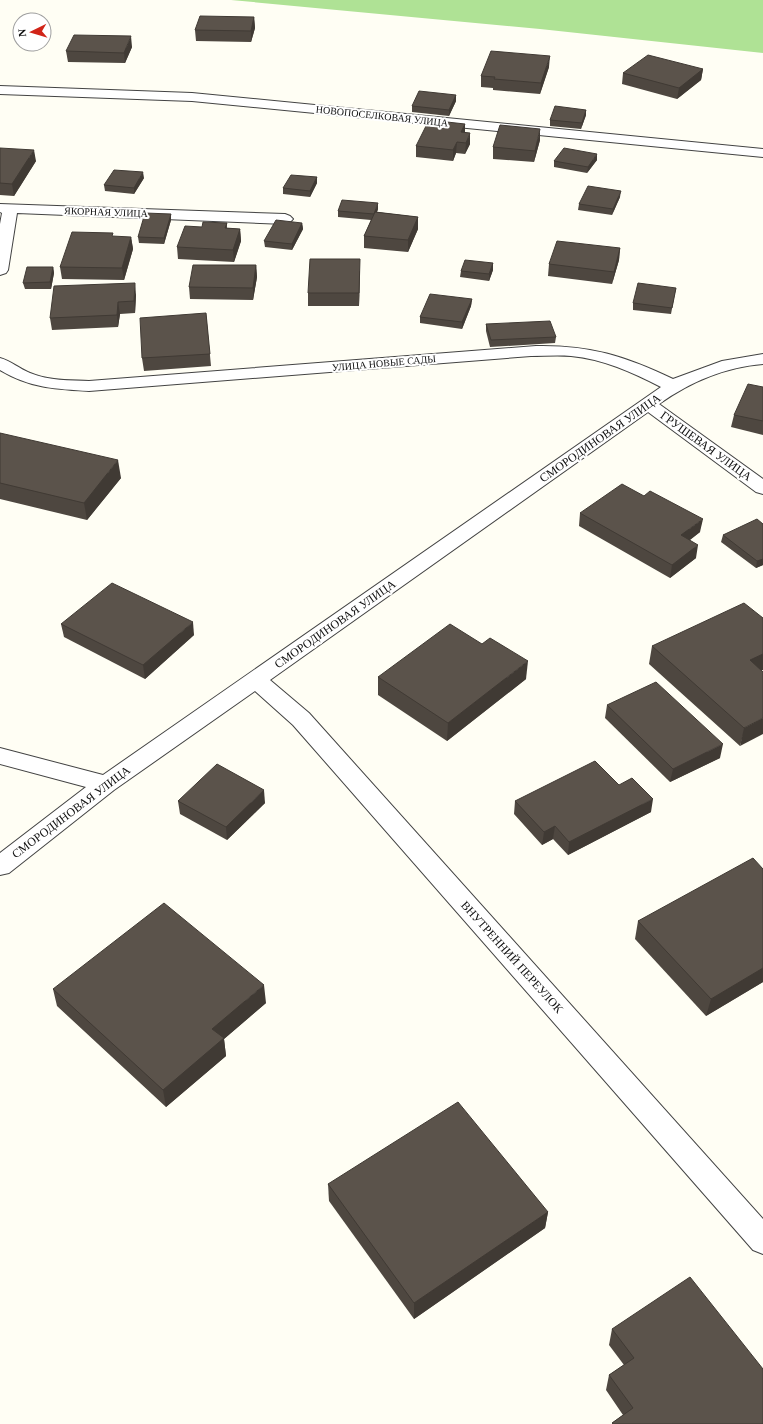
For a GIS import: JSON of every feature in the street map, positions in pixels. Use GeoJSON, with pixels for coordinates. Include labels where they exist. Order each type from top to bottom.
{"type":"FeatureCollection","features":[{"type":"Feature","properties":{"kind":"street","name":"НОВОПОСЕЛКОВАЯ УЛИЦА"},"geometry":{"type":"LineString","coordinates":[[0,90],[192,97],[763,153]]}},
{"type":"Feature","properties":{"kind":"street","name":"ЯКОРНАЯ УЛИЦА"},"geometry":{"type":"LineString","coordinates":[[5,209],[285,219]]}},
{"type":"Feature","properties":{"kind":"street"},"geometry":{"type":"LineString","coordinates":[[0,270],[5,209]]}},
{"type":"Feature","properties":{"kind":"street","name":"УЛИЦА НОВЫЕ САДЫ"},"geometry":{"type":"LineString","coordinates":[[0,363],[24,377],[51,384],[90,386],[531,351],[571,351],[607,358],[636,368],[673,386]]}},
{"type":"Feature","properties":{"kind":"street"},"geometry":{"type":"LineString","coordinates":[[673,386],[703,372],[750,360],[763,359]]}},
{"type":"Feature","properties":{"kind":"street","name":"СМОРОДИНОВАЯ УЛИЦА"},"geometry":{"type":"LineString","coordinates":[[0,866],[106,784],[673,386]]}},
{"type":"Feature","properties":{"kind":"street","name":"ГРУШЕВАЯ УЛИЦА"},"geometry":{"type":"LineString","coordinates":[[648,404],[763,488]]}},
{"type":"Feature","properties":{"kind":"street","name":"ВНУТРЕННИЙ ПЕРЕУЛОК"},"geometry":{"type":"LineString","coordinates":[[256,680],[301,719],[763,1240]]}},
{"type":"Feature","properties":{"kind":"street"},"geometry":{"type":"LineString","coordinates":[[0,756],[106,784]]}},
{"type":"Feature","properties":{"kind":"green space"},"geometry":{"type":"Polygon","coordinates":[[[231,0],[763,0],[763,53],[540,29],[231,0]]]}},
{"type":"Feature","properties":{"kind":"building"},"geometry":{"type":"Polygon","coordinates":[[[200,16],[254,17],[251,31],[195,30],[200,16]]]}},
{"type":"Feature","properties":{"kind":"building"},"geometry":{"type":"Polygon","coordinates":[[[74,35],[131,36],[124,53],[66,51],[74,35]]]}},
{"type":"Feature","properties":{"kind":"building"},"geometry":{"type":"Polygon","coordinates":[[[491,51],[550,56],[541,83],[494,79],[495,77],[481,76],[491,51]]]}},
{"type":"Feature","properties":{"kind":"building"},"geometry":{"type":"Polygon","coordinates":[[[648,55],[703,69],[679,88],[623,73],[648,55]]]}},
{"type":"Feature","properties":{"kind":"building"},"geometry":{"type":"Polygon","coordinates":[[[419,91],[456,95],[449,110],[412,106],[419,91]]]}},
{"type":"Feature","properties":{"kind":"building"},"geometry":{"type":"Polygon","coordinates":[[[555,106],[586,110],[582,123],[550,120],[555,106]]]}},
{"type":"Feature","properties":{"kind":"building"},"geometry":{"type":"Polygon","coordinates":[[[429,120],[465,124],[461,132],[470,133],[466,143],[457,142],[453,150],[416,146],[429,120]]]}},
{"type":"Feature","properties":{"kind":"building"},"geometry":{"type":"Polygon","coordinates":[[[500,125],[540,129],[535,151],[493,147],[500,125]]]}},
{"type":"Feature","properties":{"kind":"building"},"geometry":{"type":"Polygon","coordinates":[[[0,148],[34,150],[12,184],[0,183],[0,148]]]}},
{"type":"Feature","properties":{"kind":"building"},"geometry":{"type":"Polygon","coordinates":[[[564,148],[597,154],[588,167],[554,161],[564,148]]]}},
{"type":"Feature","properties":{"kind":"building"},"geometry":{"type":"Polygon","coordinates":[[[114,170],[143,172],[134,188],[104,185],[114,170]]]}},
{"type":"Feature","properties":{"kind":"building"},"geometry":{"type":"Polygon","coordinates":[[[291,175],[317,177],[310,191],[283,188],[291,175]]]}},
{"type":"Feature","properties":{"kind":"building"},"geometry":{"type":"Polygon","coordinates":[[[588,186],[621,191],[613,209],[579,204],[588,186]]]}},
{"type":"Feature","properties":{"kind":"building"},"geometry":{"type":"Polygon","coordinates":[[[342,200],[378,203],[374,214],[338,211],[342,200]]]}},
{"type":"Feature","properties":{"kind":"building"},"geometry":{"type":"Polygon","coordinates":[[[375,212],[418,217],[408,240],[364,236],[375,212]]]}},
{"type":"Feature","properties":{"kind":"building"},"geometry":{"type":"Polygon","coordinates":[[[145,213],[171,214],[164,238],[138,237],[145,213]]]}},
{"type":"Feature","properties":{"kind":"building"},"geometry":{"type":"Polygon","coordinates":[[[276,220],[302,223],[292,244],[264,241],[276,220]]]}},
{"type":"Feature","properties":{"kind":"building"},"geometry":{"type":"Polygon","coordinates":[[[203,222],[227,223],[225,228],[240,229],[233,250],[177,247],[185,226],[202,227],[203,222]]]}},
{"type":"Feature","properties":{"kind":"building"},"geometry":{"type":"Polygon","coordinates":[[[72,232],[113,233],[112,236],[131,237],[122,268],[60,267],[72,232]]]}},
{"type":"Feature","properties":{"kind":"building"},"geometry":{"type":"Polygon","coordinates":[[[557,241],[620,248],[614,272],[549,264],[557,241]]]}},
{"type":"Feature","properties":{"kind":"building"},"geometry":{"type":"Polygon","coordinates":[[[310,259],[360,259],[359,293],[308,293],[310,259]]]}},
{"type":"Feature","properties":{"kind":"building"},"geometry":{"type":"Polygon","coordinates":[[[465,260],[493,263],[489,274],[461,271],[465,260]]]}},
{"type":"Feature","properties":{"kind":"building"},"geometry":{"type":"Polygon","coordinates":[[[193,265],[256,265],[253,288],[189,287],[193,265]]]}},
{"type":"Feature","properties":{"kind":"building"},"geometry":{"type":"Polygon","coordinates":[[[27,267],[53,267],[50,282],[23,283],[27,267]]]}},
{"type":"Feature","properties":{"kind":"building"},"geometry":{"type":"Polygon","coordinates":[[[135,283],[134,301],[118,302],[117,315],[50,318],[54,286],[135,283]]]}},
{"type":"Feature","properties":{"kind":"building"},"geometry":{"type":"Polygon","coordinates":[[[638,283],[676,288],[672,308],[633,303],[638,283]]]}},
{"type":"Feature","properties":{"kind":"building"},"geometry":{"type":"Polygon","coordinates":[[[430,294],[472,299],[462,322],[420,317],[430,294]]]}},
{"type":"Feature","properties":{"kind":"building"},"geometry":{"type":"Polygon","coordinates":[[[206,313],[210,354],[142,358],[140,318],[206,313]]]}},
{"type":"Feature","properties":{"kind":"building"},"geometry":{"type":"Polygon","coordinates":[[[550,321],[556,337],[491,340],[486,324],[550,321]]]}},
{"type":"Feature","properties":{"kind":"building"},"geometry":{"type":"Polygon","coordinates":[[[748,384],[763,387],[763,421],[734,415],[748,384]]]}},
{"type":"Feature","properties":{"kind":"building"},"geometry":{"type":"Polygon","coordinates":[[[0,433],[118,460],[84,503],[0,483],[0,433]]]}},
{"type":"Feature","properties":{"kind":"building"},"geometry":{"type":"Polygon","coordinates":[[[622,484],[644,496],[650,491],[703,519],[681,535],[698,545],[672,565],[580,513],[622,484]]]}},
{"type":"Feature","properties":{"kind":"building"},"geometry":{"type":"Polygon","coordinates":[[[757,519],[763,524],[763,559],[757,561],[723,535],[757,519]]]}},
{"type":"Feature","properties":{"kind":"building"},"geometry":{"type":"Polygon","coordinates":[[[112,583],[193,622],[143,665],[61,624],[112,583]]]}},
{"type":"Feature","properties":{"kind":"building"},"geometry":{"type":"Polygon","coordinates":[[[744,603],[763,618],[763,654],[750,660],[763,672],[763,718],[744,728],[652,646],[744,603]]]}},
{"type":"Feature","properties":{"kind":"building"},"geometry":{"type":"Polygon","coordinates":[[[450,624],[482,644],[490,638],[528,661],[448,723],[378,677],[450,624]]]}},
{"type":"Feature","properties":{"kind":"building"},"geometry":{"type":"Polygon","coordinates":[[[656,682],[723,744],[673,769],[607,705],[656,682]]]}},
{"type":"Feature","properties":{"kind":"building"},"geometry":{"type":"Polygon","coordinates":[[[595,761],[619,785],[632,778],[653,799],[569,842],[555,826],[544,832],[515,801],[595,761]]]}},
{"type":"Feature","properties":{"kind":"building"},"geometry":{"type":"Polygon","coordinates":[[[217,764],[264,790],[226,827],[178,801],[217,764]]]}},
{"type":"Feature","properties":{"kind":"building"},"geometry":{"type":"Polygon","coordinates":[[[753,858],[763,869],[763,968],[711,999],[638,921],[753,858]]]}},
{"type":"Feature","properties":{"kind":"building"},"geometry":{"type":"Polygon","coordinates":[[[164,903],[264,985],[212,1029],[224,1038],[163,1090],[53,989],[164,903]]]}},
{"type":"Feature","properties":{"kind":"building"},"geometry":{"type":"Polygon","coordinates":[[[458,1102],[548,1212],[414,1303],[328,1184],[458,1102]]]}},
{"type":"Feature","properties":{"kind":"building"},"geometry":{"type":"Polygon","coordinates":[[[690,1277],[763,1369],[763,1424],[613,1424],[612,1423],[633,1408],[609,1375],[634,1358],[612,1329],[690,1277]]]}}]}
